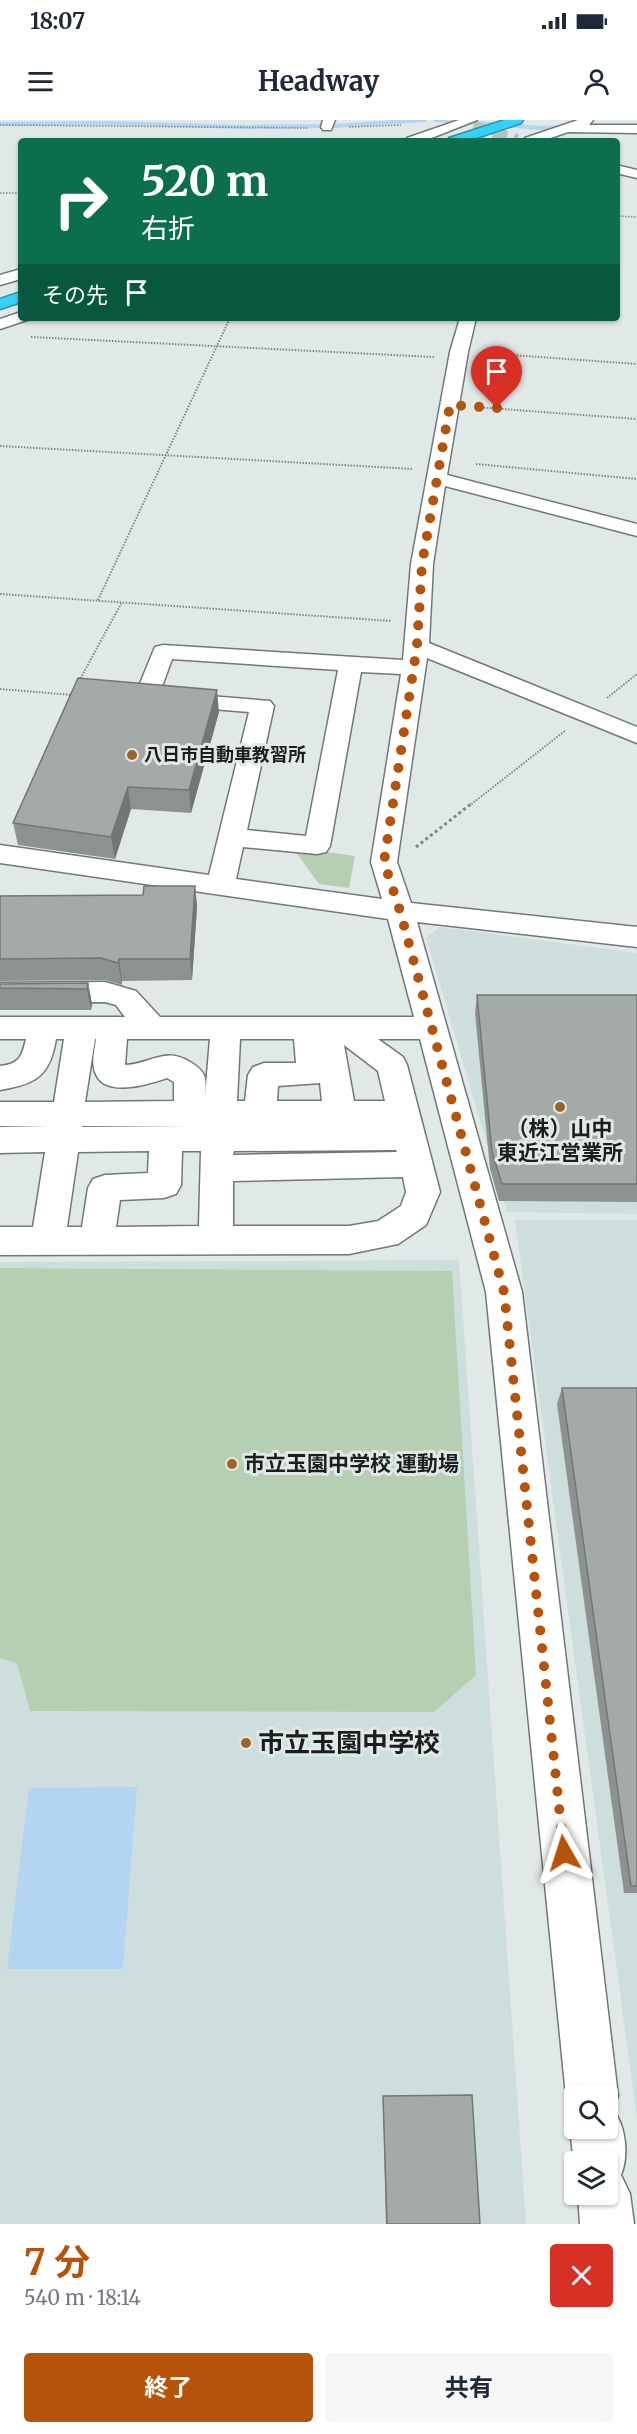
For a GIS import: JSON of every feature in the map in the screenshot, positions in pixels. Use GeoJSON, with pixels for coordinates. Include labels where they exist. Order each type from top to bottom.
{"type":"FeatureCollection","features":[{"type":"Feature","properties":{"kind":"highway"},"geometry":{"type":"LineString","coordinates":[[463,138],[517,120]]}},
{"type":"Feature","properties":{"kind":"highway"},"geometry":{"type":"LineString","coordinates":[[492,138],[534,123]]}},
{"type":"Feature","properties":{"kind":"highway"},"geometry":{"type":"LineString","coordinates":[[0,292],[18,286]]}},
{"type":"Feature","properties":{"kind":"highway"},"geometry":{"type":"LineString","coordinates":[[0,304],[18,298]]}},
{"type":"Feature","properties":{"kind":"street"},"geometry":{"type":"LineString","coordinates":[[538,138],[591,120]]}},
{"type":"Feature","properties":{"kind":"street"},"geometry":{"type":"LineString","coordinates":[[446,121],[469,124]]}},
{"type":"Feature","properties":{"kind":"street"},"geometry":{"type":"LineString","coordinates":[[422,138],[469,124]]}},
{"type":"Feature","properties":{"kind":"street"},"geometry":{"type":"LineString","coordinates":[[566,128],[637,129]]}},
{"type":"Feature","properties":{"kind":"street"},"geometry":{"type":"LineString","coordinates":[[620,170],[637,174]]}},
{"type":"Feature","properties":{"kind":"street"},"geometry":{"type":"LineString","coordinates":[[0,280],[18,275]]}},
{"type":"Feature","properties":{"kind":"street"},"geometry":{"type":"LineString","coordinates":[[0,324],[18,318]]}},
{"type":"Feature","properties":{"kind":"street"},"geometry":{"type":"LineString","coordinates":[[467,321],[459,355],[422,564],[416,646],[384,862],[400,911],[504,1292],[591,2085]]}},
{"type":"Feature","properties":{"kind":"street"},"geometry":{"type":"LineString","coordinates":[[438,470],[637,530]]}},
{"type":"Feature","properties":{"kind":"street"},"geometry":{"type":"LineString","coordinates":[[221,884],[262,706],[146,698],[163,652],[351,664],[416,646],[637,736]]}},
{"type":"Feature","properties":{"kind":"street"},"geometry":{"type":"LineString","coordinates":[[231,837],[316,846],[351,664]]}},
{"type":"Feature","properties":{"kind":"street"},"geometry":{"type":"LineString","coordinates":[[0,854],[400,911],[637,937]]}},
{"type":"Feature","properties":{"kind":"street"},"geometry":{"type":"LineString","coordinates":[[0,993],[105,992],[126,998],[151,1027]]}},
{"type":"Feature","properties":{"kind":"street"},"geometry":{"type":"LineString","coordinates":[[0,1078],[21,1076],[37,1062],[43,1027]]}},
{"type":"Feature","properties":{"kind":"street"},"geometry":{"type":"LineString","coordinates":[[0,1028],[432,1028]]}},
{"type":"Feature","properties":{"kind":"street"},"geometry":{"type":"LineString","coordinates":[[48,1240],[81,1028]]}},
{"type":"Feature","properties":{"kind":"street"},"geometry":{"type":"LineString","coordinates":[[216,1239],[210,1133],[226,1028]]}},
{"type":"Feature","properties":{"kind":"street"},"geometry":{"type":"LineString","coordinates":[[318,1028],[340,1112]]}},
{"type":"Feature","properties":{"kind":"street"},"geometry":{"type":"LineString","coordinates":[[260,1113],[264,1075],[312,1074],[318,1028]]}},
{"type":"Feature","properties":{"kind":"street"},"geometry":{"type":"LineString","coordinates":[[0,1241],[349,1240],[386,1234],[414,1215],[423,1192],[392,1065],[346,1032],[318,1028]]}},
{"type":"Feature","properties":{"kind":"street"},"geometry":{"type":"LineString","coordinates":[[113,1029],[109,1058],[110,1071],[118,1077],[133,1077],[148,1070],[171,1065],[189,1077],[210,1133]]}},
{"type":"Feature","properties":{"kind":"street"},"geometry":{"type":"LineString","coordinates":[[0,1114],[66,1127],[166,1141],[210,1133],[260,1113],[340,1112],[410,1138]]}},
{"type":"Feature","properties":{"kind":"street"},"geometry":{"type":"LineString","coordinates":[[0,1140],[66,1127],[410,1138]]}},
{"type":"Feature","properties":{"kind":"street"},"geometry":{"type":"LineString","coordinates":[[97,1241],[105,1188],[164,1185],[166,1141]]}},
{"type":"Feature","properties":{"kind":"street"},"geometry":{"type":"LineString","coordinates":[[605,2205],[607,2224]]}},
{"type":"Feature","properties":{"kind":"path"},"geometry":{"type":"LineString","coordinates":[[0,125],[80,123],[186,129],[328,124],[435,124],[446,121]]}},
{"type":"Feature","properties":{"kind":"path"},"geometry":{"type":"LineString","coordinates":[[0,193],[18,193]]}},
{"type":"Feature","properties":{"kind":"path"},"geometry":{"type":"LineString","coordinates":[[620,216],[637,217]]}},
{"type":"Feature","properties":{"kind":"path"},"geometry":{"type":"LineString","coordinates":[[98,600],[229,321]]}},
{"type":"Feature","properties":{"kind":"path"},"geometry":{"type":"LineString","coordinates":[[23,336],[637,364]]}},
{"type":"Feature","properties":{"kind":"path"},"geometry":{"type":"LineString","coordinates":[[450,405],[637,419]]}},
{"type":"Feature","properties":{"kind":"path"},"geometry":{"type":"LineString","coordinates":[[0,446],[438,470],[637,478]]}},
{"type":"Feature","properties":{"kind":"path"},"geometry":{"type":"LineString","coordinates":[[0,594],[122,602],[416,646]]}},
{"type":"Feature","properties":{"kind":"path"},"geometry":{"type":"LineString","coordinates":[[78,684],[122,602]]}},
{"type":"Feature","properties":{"kind":"path"},"geometry":{"type":"LineString","coordinates":[[415,848],[637,674]]}},
{"type":"Feature","properties":{"kind":"path"},"geometry":{"type":"LineString","coordinates":[[0,689],[72,695],[68,705]]}},
{"type":"Feature","properties":{"kind":"shaded area","name":"（株）山中 東近江営業所"},"geometry":{"type":"Polygon","coordinates":[[[440,927],[637,953],[637,1214],[507,1212],[426,937],[440,927]]]}},
{"type":"Feature","properties":{"kind":"shaded area"},"geometry":{"type":"Polygon","coordinates":[[[515,1220],[637,1220],[637,2118],[515,1220]]]}},
{"type":"Feature","properties":{"kind":"shaded area","name":"市立玉園中学校"},"geometry":{"type":"Polygon","coordinates":[[[459,1260],[526,2224],[0,2224],[0,1262],[459,1260]]]}},
{"type":"Feature","properties":{"kind":"green space"},"geometry":{"type":"Polygon","coordinates":[[[292,847],[355,856],[349,888],[319,884],[292,847]]]}},
{"type":"Feature","properties":{"kind":"green space","name":"市立玉園中学校 運動場"},"geometry":{"type":"Polygon","coordinates":[[[0,1268],[452,1271],[476,1675],[434,1712],[30,1711],[17,1663],[0,1658],[0,1268]]]}},
{"type":"Feature","properties":{"kind":"water"},"geometry":{"type":"Polygon","coordinates":[[[137,1787],[123,1969],[7,1969],[29,1788],[137,1787]]]}},
{"type":"Feature","properties":{"kind":"building","name":"八日市自動車教習所"},"geometry":{"type":"Polygon","coordinates":[[[78,678],[217,690],[189,790],[128,787],[111,837],[13,823],[78,678]]]}},
{"type":"Feature","properties":{"kind":"building"},"geometry":{"type":"Polygon","coordinates":[[[144,886],[195,886],[190,959],[119,959],[118,963],[101,958],[0,959],[0,896],[143,895],[144,886]]]}},
{"type":"Feature","properties":{"kind":"building"},"geometry":{"type":"Polygon","coordinates":[[[88,983],[87,989],[0,988],[0,984],[88,983]]]}},
{"type":"Feature","properties":{"kind":"building","name":"（株）山中 東近江営業所"},"geometry":{"type":"Polygon","coordinates":[[[477,995],[637,995],[637,1184],[502,1184],[492,1152],[477,995]]]}},
{"type":"Feature","properties":{"kind":"building"},"geometry":{"type":"Polygon","coordinates":[[[562,1388],[637,1388],[637,1886],[631,1886],[562,1388]]]}},
{"type":"Feature","properties":{"kind":"building"},"geometry":{"type":"Polygon","coordinates":[[[472,2095],[480,2224],[387,2224],[383,2096],[472,2095]]]}},
{"type":"Feature","properties":{"kind":"waterway"},"geometry":{"type":"LineString","coordinates":[[0,124],[110,123],[241,127],[335,126],[425,120]]}},
{"type":"Feature","properties":{"kind":"waterway"},"geometry":{"type":"LineString","coordinates":[[436,120],[541,128],[565,127]]}},
{"type":"Feature","properties":{"kind":"tunnel"},"geometry":{"type":"LineString","coordinates":[[473,128],[507,138]]}},
{"type":"Feature","properties":{"kind":"place","name":"八日市自動車教習所"},"geometry":{"type":"Point","coordinates":[132,755]}},
{"type":"Feature","properties":{"kind":"place","name":"（株）山中 東近江営業所"},"geometry":{"type":"Point","coordinates":[560,1107]}},
{"type":"Feature","properties":{"kind":"place","name":"市立玉園中学校 運動場"},"geometry":{"type":"Point","coordinates":[232,1464]}},
{"type":"Feature","properties":{"kind":"place","name":"市立玉園中学校"},"geometry":{"type":"Point","coordinates":[246,1743]}},
{"type":"Feature","properties":{"kind":"route"},"geometry":{"type":"LineString","coordinates":[[497,408],[450,405],[422,564],[417,646],[384,862],[400,911],[504,1292],[564,1853]]}}]}
